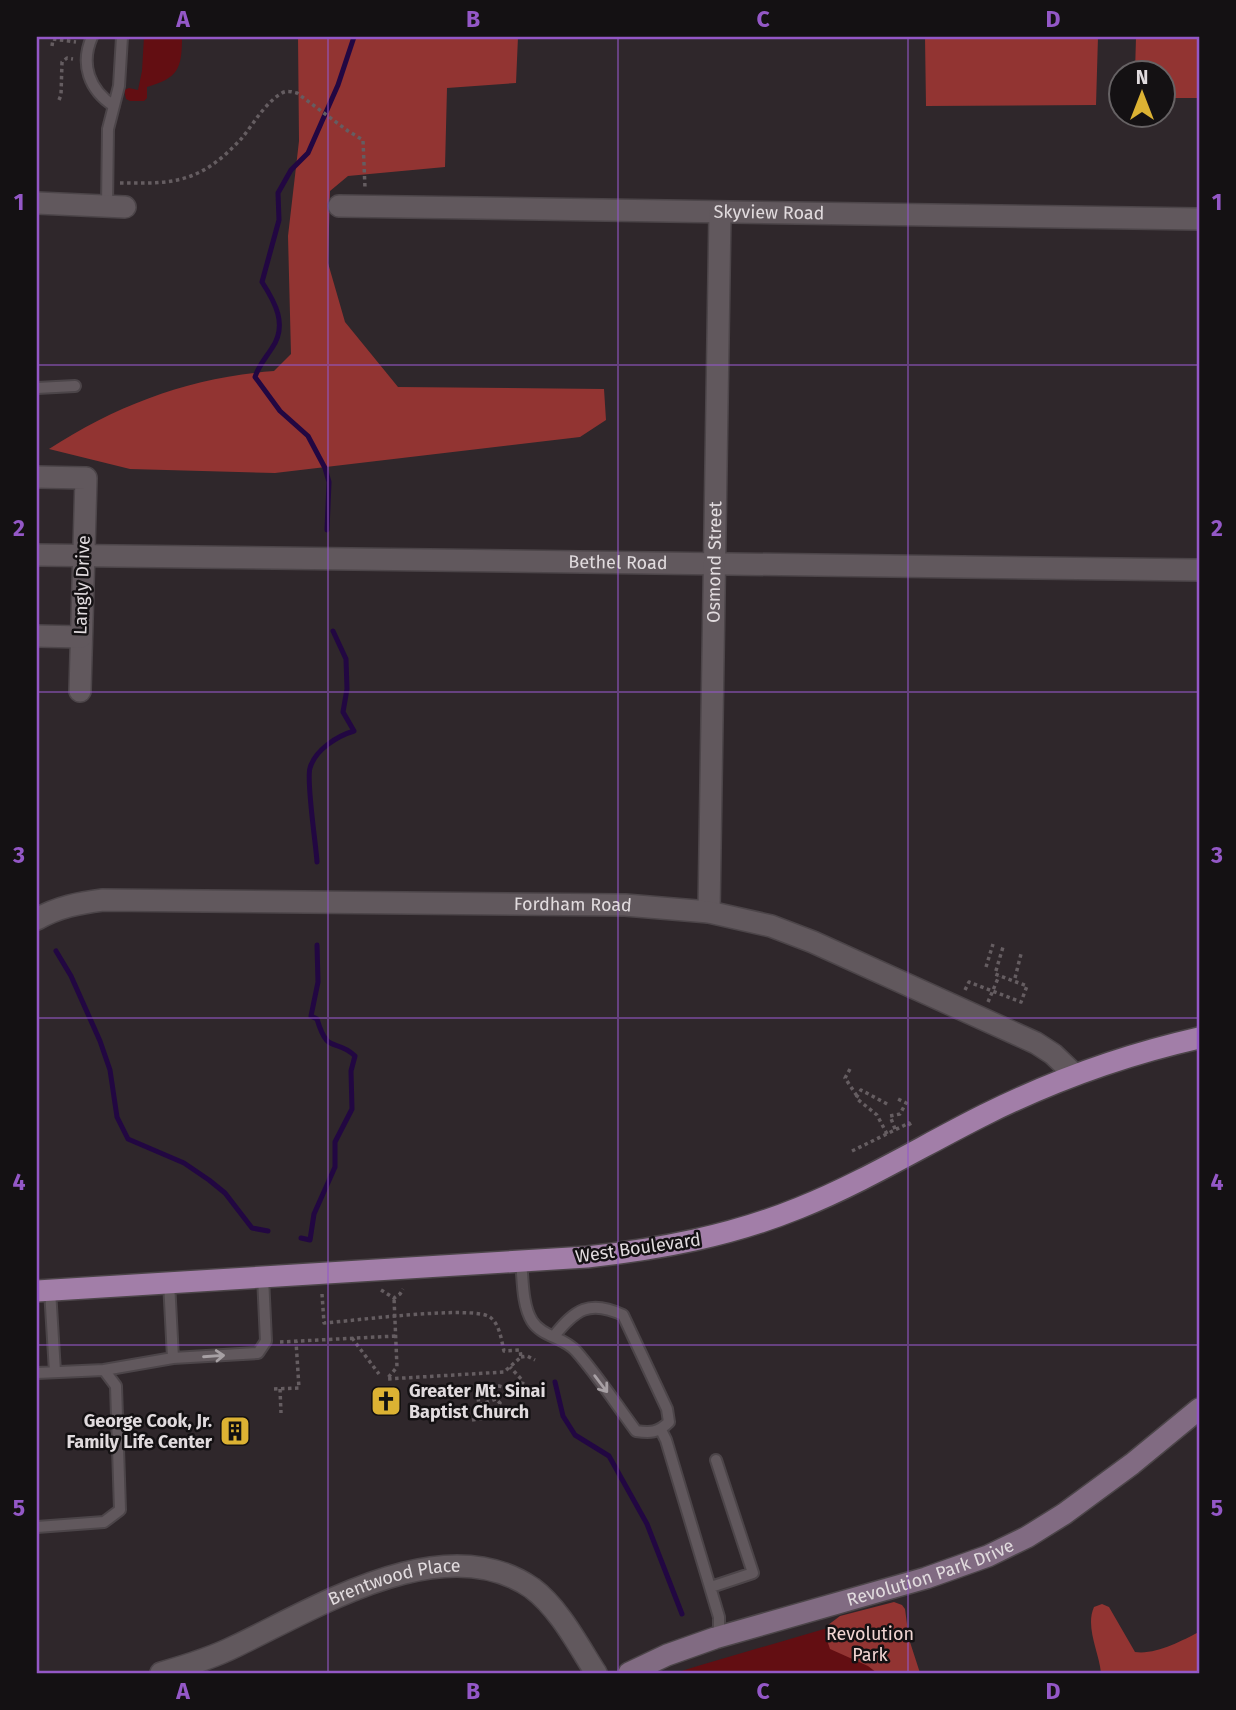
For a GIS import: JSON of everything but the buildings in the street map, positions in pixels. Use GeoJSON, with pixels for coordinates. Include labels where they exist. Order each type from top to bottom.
{"type":"FeatureCollection","features":[{"type":"Feature","properties":{"kind":"main road","name":"West Boulevard"},"geometry":{"type":"LineString","coordinates":[[43,1290],[521,1261],[645,1251],[702,1240],[749,1227],[829,1195],[987,1114],[1074,1074],[1120,1058],[1199,1038]]}},
{"type":"Feature","properties":{"kind":"street"},"geometry":{"type":"LineString","coordinates":[[37,203],[116,207]]}},
{"type":"Feature","properties":{"kind":"street","name":"Skyview Road"},"geometry":{"type":"LineString","coordinates":[[339,206],[1199,219]]}},
{"type":"Feature","properties":{"kind":"street","name":"Osmond Street"},"geometry":{"type":"LineString","coordinates":[[709,912],[720,212]]}},
{"type":"Feature","properties":{"kind":"street","name":"Langly Drive"},"geometry":{"type":"LineString","coordinates":[[37,477],[86,478],[80,691]]}},
{"type":"Feature","properties":{"kind":"street","name":"Bethel Road"},"geometry":{"type":"LineString","coordinates":[[37,555],[1199,570]]}},
{"type":"Feature","properties":{"kind":"street"},"geometry":{"type":"LineString","coordinates":[[37,635],[81,637]]}},
{"type":"Feature","properties":{"kind":"street","name":"Fordham Road"},"geometry":{"type":"LineString","coordinates":[[37,919],[76,903],[103,900],[625,905],[709,912],[771,926],[836,952],[1036,1043],[1053,1054],[1074,1074]]}},
{"type":"Feature","properties":{"kind":"street","name":"Revolution Park Drive"},"geometry":{"type":"LineString","coordinates":[[629,1673],[667,1655],[719,1637],[926,1578],[988,1556],[1027,1537],[1064,1514],[1136,1461],[1199,1409]]}},
{"type":"Feature","properties":{"kind":"street","name":"Brentwood Place"},"geometry":{"type":"LineString","coordinates":[[160,1673],[234,1648],[321,1603],[373,1583],[422,1570],[460,1565],[484,1568],[532,1588],[548,1603],[596,1673]]}},
{"type":"Feature","properties":{"kind":"lane"},"geometry":{"type":"LineString","coordinates":[[92,37],[87,53],[89,76],[99,95],[114,106]]}},
{"type":"Feature","properties":{"kind":"lane"},"geometry":{"type":"LineString","coordinates":[[116,207],[108,129],[120,86],[122,37]]}},
{"type":"Feature","properties":{"kind":"lane"},"geometry":{"type":"LineString","coordinates":[[37,388],[75,386]]}},
{"type":"Feature","properties":{"kind":"lane"},"geometry":{"type":"LineString","coordinates":[[521,1261],[526,1306],[532,1321],[545,1333],[575,1348],[636,1431],[650,1433],[661,1430],[669,1422],[667,1409],[622,1315],[612,1310],[585,1309],[572,1315],[554,1336]]}},
{"type":"Feature","properties":{"kind":"lane"},"geometry":{"type":"LineString","coordinates":[[37,1373],[104,1370],[173,1358],[258,1353],[266,1341],[263,1277]]}},
{"type":"Feature","properties":{"kind":"lane"},"geometry":{"type":"LineString","coordinates":[[169,1282],[173,1358]]}},
{"type":"Feature","properties":{"kind":"lane"},"geometry":{"type":"LineString","coordinates":[[43,1290],[55,1372]]}},
{"type":"Feature","properties":{"kind":"lane"},"geometry":{"type":"LineString","coordinates":[[37,1527],[104,1522],[120,1510],[116,1386],[104,1370]]}},
{"type":"Feature","properties":{"kind":"lane"},"geometry":{"type":"LineString","coordinates":[[661,1430],[719,1617],[719,1637]]}},
{"type":"Feature","properties":{"kind":"lane"},"geometry":{"type":"LineString","coordinates":[[710,1587],[753,1573],[716,1460]]}},
{"type":"Feature","properties":{"kind":"path"},"geometry":{"type":"LineString","coordinates":[[52,46],[53,39],[78,43]]}},
{"type":"Feature","properties":{"kind":"path"},"geometry":{"type":"LineString","coordinates":[[59,100],[62,62],[67,58],[75,59]]}},
{"type":"Feature","properties":{"kind":"path"},"geometry":{"type":"LineString","coordinates":[[118,183],[166,183],[202,172],[226,155],[261,113],[288,91],[297,93],[363,140],[365,197]]}},
{"type":"Feature","properties":{"kind":"path"},"geometry":{"type":"LineString","coordinates":[[986,967],[993,944]]}},
{"type":"Feature","properties":{"kind":"path"},"geometry":{"type":"LineString","coordinates":[[965,992],[969,982],[1021,1002],[1027,986],[995,974],[1003,947]]}},
{"type":"Feature","properties":{"kind":"path"},"geometry":{"type":"LineString","coordinates":[[1015,978],[1021,954]]}},
{"type":"Feature","properties":{"kind":"path"},"geometry":{"type":"LineString","coordinates":[[988,1002],[999,976]]}},
{"type":"Feature","properties":{"kind":"path"},"geometry":{"type":"LineString","coordinates":[[850,1069],[845,1077],[856,1098],[877,1115],[887,1134]]}},
{"type":"Feature","properties":{"kind":"path"},"geometry":{"type":"LineString","coordinates":[[857,1096],[861,1090],[889,1105]]}},
{"type":"Feature","properties":{"kind":"path"},"geometry":{"type":"LineString","coordinates":[[895,1129],[890,1116],[900,1114],[906,1103],[896,1098]]}},
{"type":"Feature","properties":{"kind":"path"},"geometry":{"type":"LineString","coordinates":[[852,1151],[909,1123],[912,1128]]}},
{"type":"Feature","properties":{"kind":"path"},"geometry":{"type":"LineString","coordinates":[[394,1298],[403,1289]]}},
{"type":"Feature","properties":{"kind":"path"},"geometry":{"type":"LineString","coordinates":[[381,1290],[394,1298]]}},
{"type":"Feature","properties":{"kind":"path"},"geometry":{"type":"LineString","coordinates":[[321,1293],[324,1323],[454,1313],[483,1314],[492,1319],[498,1328],[504,1351],[520,1350],[521,1357]]}},
{"type":"Feature","properties":{"kind":"path"},"geometry":{"type":"LineString","coordinates":[[394,1298],[397,1367],[387,1379],[504,1372],[521,1357],[527,1356],[535,1360]]}},
{"type":"Feature","properties":{"kind":"path"},"geometry":{"type":"LineString","coordinates":[[278,1342],[396,1336]]}},
{"type":"Feature","properties":{"kind":"path"},"geometry":{"type":"LineString","coordinates":[[352,1338],[379,1374]]}},
{"type":"Feature","properties":{"kind":"path"},"geometry":{"type":"LineString","coordinates":[[274,1389],[299,1388],[296,1341]]}},
{"type":"Feature","properties":{"kind":"path"},"geometry":{"type":"LineString","coordinates":[[472,1420],[491,1417],[500,1403],[496,1399],[479,1405],[477,1389],[480,1386],[499,1386],[517,1391],[522,1387],[523,1381],[510,1367]]}},
{"type":"Feature","properties":{"kind":"path"},"geometry":{"type":"LineString","coordinates":[[280,1389],[281,1413]]}},
{"type":"Feature","properties":{"kind":"green space"},"geometry":{"type":"Polygon","coordinates":[[[144,37],[182,37],[181,57],[172,76],[147,87],[147,98],[144,101],[130,101],[126,99],[124,90],[138,90],[144,37]]]}},
{"type":"Feature","properties":{"kind":"green space"},"geometry":{"type":"Polygon","coordinates":[[[298,37],[518,37],[516,83],[447,88],[445,167],[348,176],[330,191],[328,263],[345,322],[398,387],[604,389],[606,420],[580,437],[275,473],[130,469],[49,449],[102,419],[157,395],[214,379],[274,371],[291,354],[288,236],[299,141],[298,37]]]}},
{"type":"Feature","properties":{"kind":"green space"},"geometry":{"type":"Polygon","coordinates":[[[925,37],[1098,37],[1096,105],[926,106],[925,37]]]}},
{"type":"Feature","properties":{"kind":"green space"},"geometry":{"type":"Polygon","coordinates":[[[1136,37],[1199,37],[1199,98],[1176,98],[1176,60],[1135,60],[1136,37]]]}},
{"type":"Feature","properties":{"kind":"green space"},"geometry":{"type":"Polygon","coordinates":[[[894,1602],[905,1609],[909,1639],[920,1673],[877,1673],[868,1666],[830,1649],[826,1637],[828,1625],[840,1616],[894,1602]]]}},
{"type":"Feature","properties":{"kind":"green space"},"geometry":{"type":"Polygon","coordinates":[[[1102,1604],[1109,1607],[1135,1652],[1160,1649],[1199,1632],[1199,1673],[1101,1673],[1091,1623],[1094,1607],[1102,1604]]]}},
{"type":"Feature","properties":{"kind":"green space","name":"Revolution Park"},"geometry":{"type":"Polygon","coordinates":[[[889,1610],[913,1673],[675,1673],[701,1665],[889,1610]]]}},
{"type":"Feature","properties":{"kind":"waterway"},"geometry":{"type":"LineString","coordinates":[[327,530],[329,482],[325,468],[308,436],[280,411],[255,377],[279,331],[278,314],[262,282],[279,220],[278,193],[291,170],[308,153],[338,85],[354,37]]}},
{"type":"Feature","properties":{"kind":"waterway"},"geometry":{"type":"LineString","coordinates":[[317,862],[310,799],[310,768],[317,755],[328,745],[354,731],[343,712],[347,689],[346,659],[333,631]]}},
{"type":"Feature","properties":{"kind":"waterway"},"geometry":{"type":"LineString","coordinates":[[301,1238],[310,1240],[314,1214],[335,1167],[335,1142],[352,1109],[351,1071],[355,1056],[329,1042],[317,1019],[311,1016],[318,982],[317,945]]}},
{"type":"Feature","properties":{"kind":"waterway"},"geometry":{"type":"LineString","coordinates":[[56,951],[71,976],[100,1041],[110,1070],[117,1117],[128,1139],[184,1163],[225,1193],[252,1228],[268,1231]]}},
{"type":"Feature","properties":{"kind":"waterway"},"geometry":{"type":"LineString","coordinates":[[555,1382],[563,1416],[575,1435],[609,1456],[647,1524],[682,1614]]}},
{"type":"Feature","properties":{"kind":"place","name":"Greater Mt. Sinai Baptist Church"},"geometry":{"type":"Point","coordinates":[386,1401]}},
{"type":"Feature","properties":{"kind":"place","name":"George Cook, Jr. Family Life Center"},"geometry":{"type":"Point","coordinates":[235,1431]}}]}
